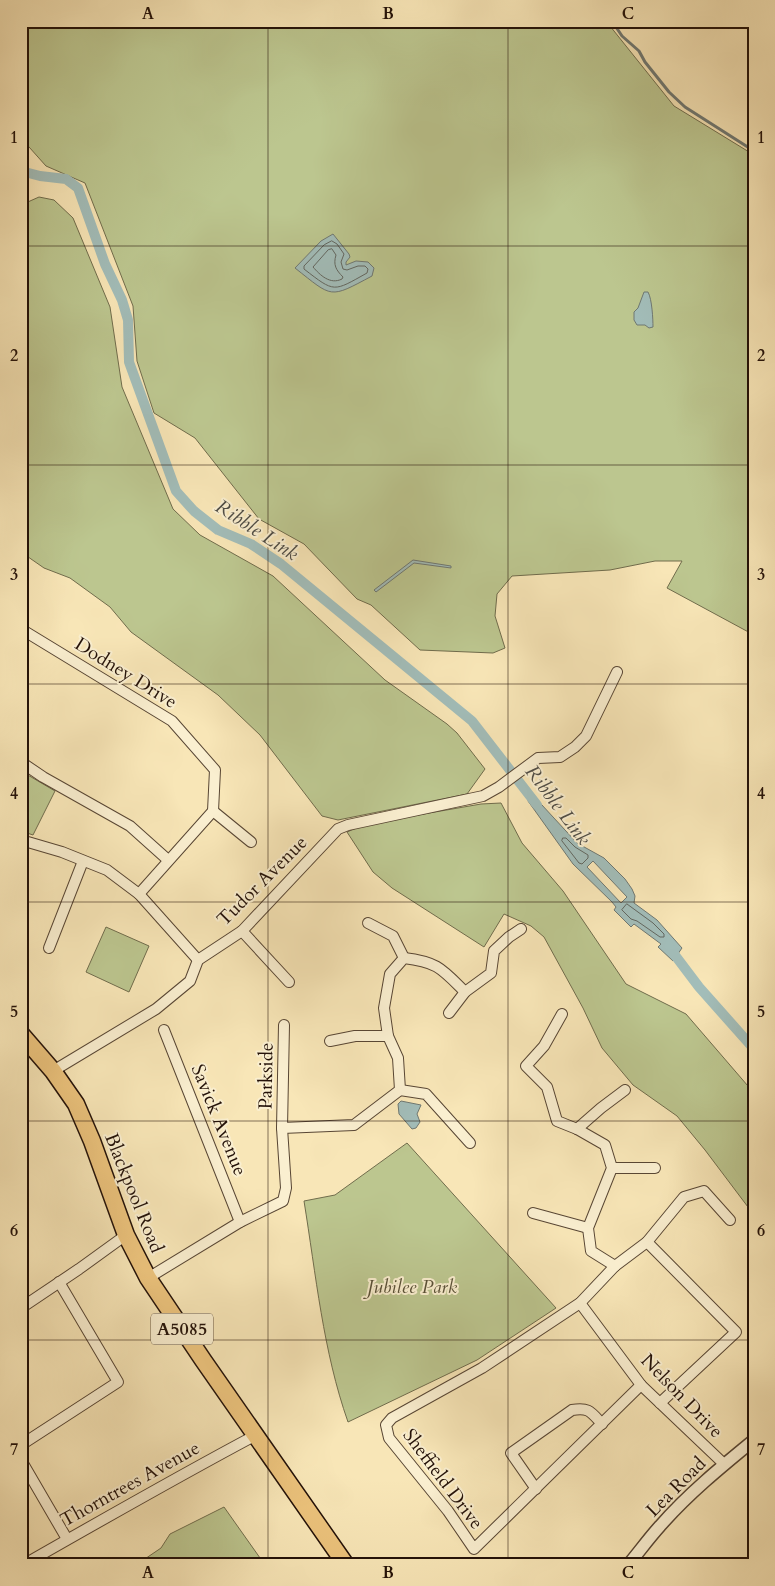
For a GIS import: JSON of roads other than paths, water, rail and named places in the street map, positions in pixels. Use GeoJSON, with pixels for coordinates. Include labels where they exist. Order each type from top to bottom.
{"type":"FeatureCollection","features":[{"type":"Feature","properties":{"kind":"highway","name":"Blackpool Road"},"geometry":{"type":"LineString","coordinates":[[21,1034],[53,1071],[76,1104],[92,1141],[126,1235],[148,1278],[202,1360],[346,1565]]}},
{"type":"Feature","properties":{"kind":"street","name":"Dodney Drive"},"geometry":{"type":"LineString","coordinates":[[21,629],[172,721],[215,770],[214,811]]}},
{"type":"Feature","properties":{"kind":"street","name":"Tudor Avenue"},"geometry":{"type":"LineString","coordinates":[[198,960],[242,931],[338,829],[348,825],[483,796],[538,758],[560,757],[575,748],[586,736],[617,672]]}},
{"type":"Feature","properties":{"kind":"street"},"geometry":{"type":"LineString","coordinates":[[21,762],[43,777],[130,826],[168,860]]}},
{"type":"Feature","properties":{"kind":"street"},"geometry":{"type":"LineString","coordinates":[[139,894],[214,811],[251,842]]}},
{"type":"Feature","properties":{"kind":"street"},"geometry":{"type":"LineString","coordinates":[[21,840],[62,852],[107,870],[139,894],[198,960],[190,981],[156,1009],[53,1071]]}},
{"type":"Feature","properties":{"kind":"street"},"geometry":{"type":"LineString","coordinates":[[49,948],[83,860]]}},
{"type":"Feature","properties":{"kind":"street"},"geometry":{"type":"LineString","coordinates":[[368,923],[393,936],[404,958]]}},
{"type":"Feature","properties":{"kind":"street"},"geometry":{"type":"LineString","coordinates":[[449,1013],[465,992],[490,973],[494,951],[521,929]]}},
{"type":"Feature","properties":{"kind":"street"},"geometry":{"type":"LineString","coordinates":[[242,931],[289,982]]}},
{"type":"Feature","properties":{"kind":"street"},"geometry":{"type":"LineString","coordinates":[[404,958],[422,960],[440,967],[465,992]]}},
{"type":"Feature","properties":{"kind":"street"},"geometry":{"type":"LineString","coordinates":[[404,958],[390,974],[384,1008],[388,1036],[398,1058],[400,1090],[426,1094],[470,1143]]}},
{"type":"Feature","properties":{"kind":"street"},"geometry":{"type":"LineString","coordinates":[[562,1014],[544,1046],[526,1066],[547,1086],[558,1121],[577,1129],[605,1145],[612,1168],[588,1228],[591,1251],[615,1266]]}},
{"type":"Feature","properties":{"kind":"street","name":"Parkside"},"geometry":{"type":"LineString","coordinates":[[240,1222],[282,1201],[286,1188],[282,1128],[284,1024]]}},
{"type":"Feature","properties":{"kind":"street","name":"Savick Avenue"},"geometry":{"type":"LineString","coordinates":[[164,1030],[240,1222]]}},
{"type":"Feature","properties":{"kind":"street"},"geometry":{"type":"LineString","coordinates":[[330,1041],[355,1036],[388,1036]]}},
{"type":"Feature","properties":{"kind":"street","name":"Parkside"},"geometry":{"type":"LineString","coordinates":[[282,1128],[354,1124],[400,1090]]}},
{"type":"Feature","properties":{"kind":"street"},"geometry":{"type":"LineString","coordinates":[[577,1129],[625,1090]]}},
{"type":"Feature","properties":{"kind":"street"},"geometry":{"type":"LineString","coordinates":[[612,1168],[655,1168]]}},
{"type":"Feature","properties":{"kind":"street","name":"Sheffield Drive"},"geometry":{"type":"LineString","coordinates":[[641,1385],[474,1549],[448,1511],[389,1438],[386,1425],[392,1418],[482,1368],[580,1304],[615,1266],[648,1242],[684,1197],[704,1191],[730,1220]]}},
{"type":"Feature","properties":{"kind":"street"},"geometry":{"type":"LineString","coordinates":[[533,1212],[588,1228]]}},
{"type":"Feature","properties":{"kind":"street"},"geometry":{"type":"LineString","coordinates":[[148,1278],[240,1222]]}},
{"type":"Feature","properties":{"kind":"street"},"geometry":{"type":"LineString","coordinates":[[22,1305],[59,1282],[126,1235]]}},
{"type":"Feature","properties":{"kind":"street"},"geometry":{"type":"LineString","coordinates":[[648,1242],[736,1332],[660,1403]]}},
{"type":"Feature","properties":{"kind":"street"},"geometry":{"type":"LineString","coordinates":[[21,1445],[118,1382],[59,1282]]}},
{"type":"Feature","properties":{"kind":"street","name":"Nelson Drive"},"geometry":{"type":"LineString","coordinates":[[580,1304],[641,1385],[724,1464]]}},
{"type":"Feature","properties":{"kind":"street"},"geometry":{"type":"LineString","coordinates":[[536,1489],[512,1453],[572,1410],[584,1408],[592,1413],[602,1424]]}},
{"type":"Feature","properties":{"kind":"street","name":"Thorntrees Avenue"},"geometry":{"type":"LineString","coordinates":[[23,1565],[168,1482],[256,1435]]}},
{"type":"Feature","properties":{"kind":"street","name":"Lea Road"},"geometry":{"type":"LineString","coordinates":[[628,1565],[660,1526],[724,1464],[754,1440]]}},
{"type":"Feature","properties":{"kind":"street"},"geometry":{"type":"LineString","coordinates":[[21,1460],[67,1539]]}},
{"type":"Feature","properties":{"kind":"water"},"geometry":{"type":"Polygon","coordinates":[[[333,234],[349,254],[350,257],[346,265],[356,261],[368,262],[374,268],[372,276],[347,289],[332,292],[317,285],[295,268],[321,241],[333,234]]]}},
{"type":"Feature","properties":{"kind":"water"},"geometry":{"type":"Polygon","coordinates":[[[644,292],[648,292],[651,304],[653,327],[649,328],[645,325],[637,325],[634,320],[634,312],[638,308],[644,292]]]}},
{"type":"Feature","properties":{"kind":"water"},"geometry":{"type":"Polygon","coordinates":[[[413,560],[451,566],[451,568],[414,563],[376,592],[374,590],[413,560]]]}},
{"type":"Feature","properties":{"kind":"water"},"geometry":{"type":"Polygon","coordinates":[[[530,792],[577,843],[604,858],[625,879],[635,896],[634,903],[657,920],[682,948],[673,961],[658,947],[661,944],[634,924],[631,927],[614,910],[616,907],[612,902],[573,864],[528,801],[530,792]],[[593,861],[587,867],[621,903],[627,897],[593,861]]]}},
{"type":"Feature","properties":{"kind":"water"},"geometry":{"type":"Polygon","coordinates":[[[401,1101],[421,1105],[417,1114],[420,1122],[416,1128],[412,1129],[399,1114],[398,1104],[401,1101]]]}},
{"type":"Feature","properties":{"kind":"waterway"},"geometry":{"type":"LineString","coordinates":[[612,21],[622,36],[639,51],[645,62],[669,92],[685,107],[754,151]]}},
{"type":"Feature","properties":{"kind":"waterway","name":"Ribble Link"},"geometry":{"type":"LineString","coordinates":[[21,171],[40,176],[66,179],[78,188],[105,264],[122,300],[128,320],[129,362],[176,491],[194,511],[218,530],[251,544],[281,564],[472,721],[537,805]]}},
{"type":"Feature","properties":{"kind":"waterway","name":"Ribble Link"},"geometry":{"type":"LineString","coordinates":[[668,946],[699,987],[754,1049]]}},
{"type":"Feature","properties":{"kind":"park label","name":"Jubilee Park"},"geometry":{"type":"Point","coordinates":[412,1287]}}]}
